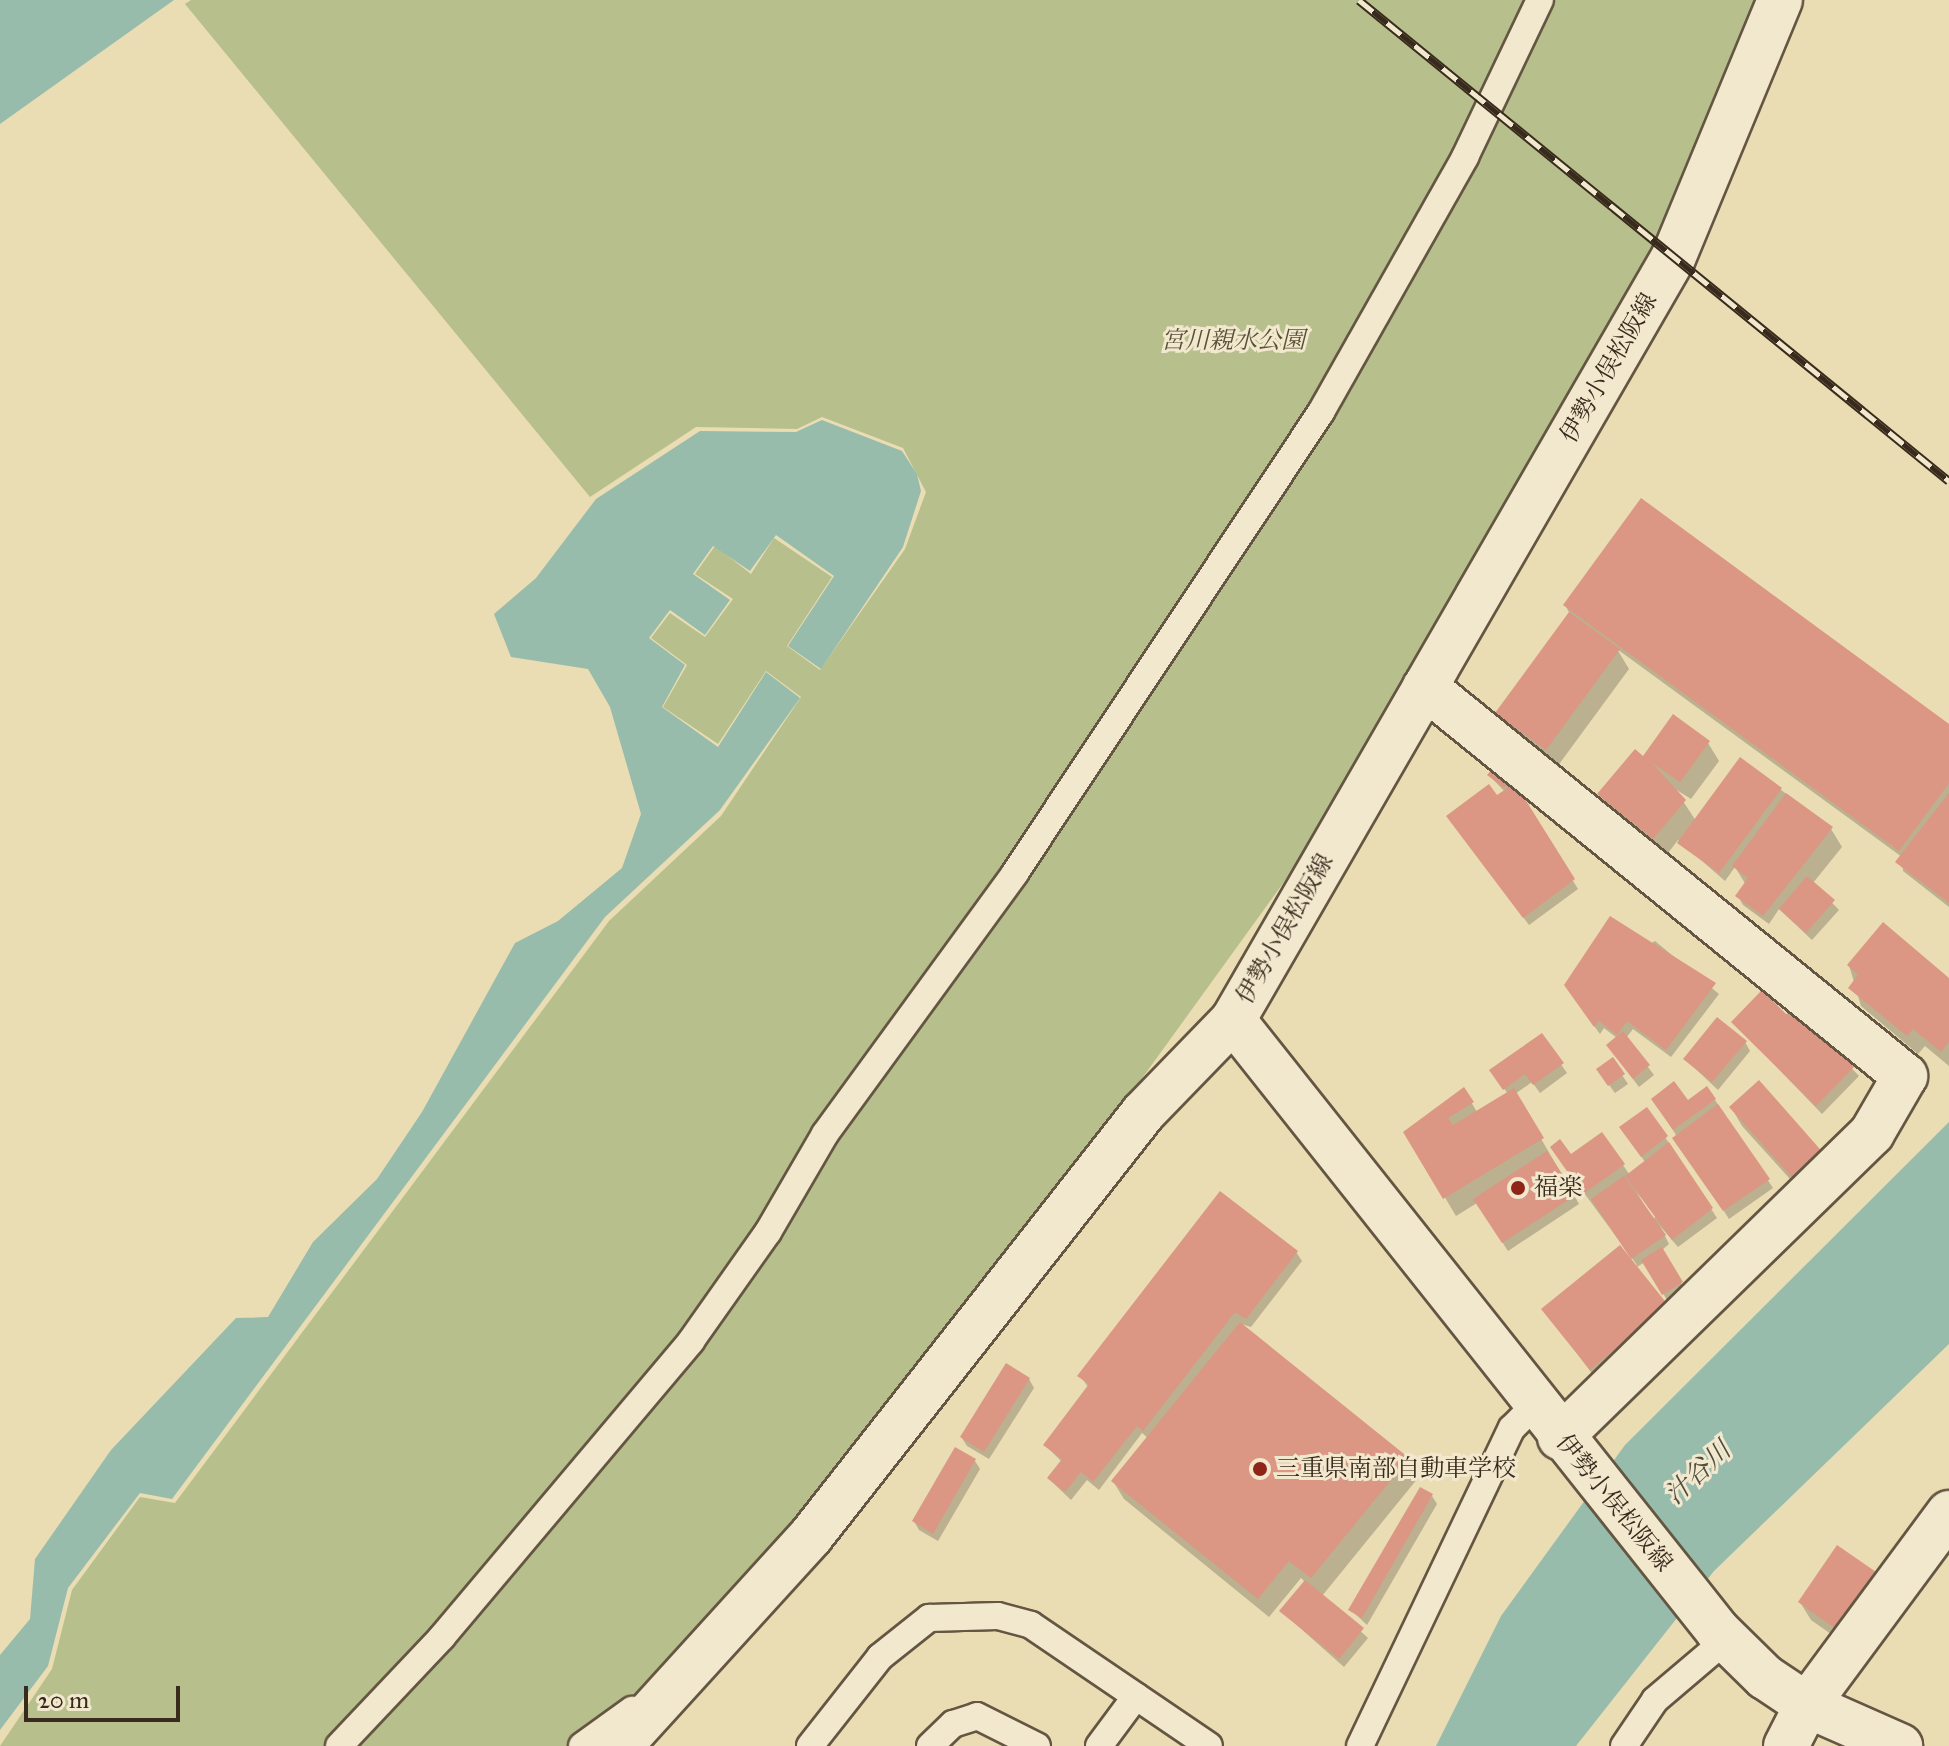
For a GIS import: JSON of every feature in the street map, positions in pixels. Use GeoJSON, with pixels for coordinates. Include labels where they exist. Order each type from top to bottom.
{"type":"FeatureCollection","features":[{"type":"Feature","properties":{"kind":"street","name":"伊勢小俣松阪線"},"geometry":{"type":"LineString","coordinates":[[1780,0],[1673,258],[1233,1020],[1556,1432],[1722,1635],[1807,1705],[1900,1746]]}},
{"type":"Feature","properties":{"kind":"street"},"geometry":{"type":"LineString","coordinates":[[1425,687],[1905,1076],[1872,1133],[1556,1432]]}},
{"type":"Feature","properties":{"kind":"street"},"geometry":{"type":"LineString","coordinates":[[620,1746],[811,1536],[1143,1113],[1233,1020]]}},
{"type":"Feature","properties":{"kind":"street"},"geometry":{"type":"LineString","coordinates":[[1786,1746],[1807,1705],[1949,1513]]}},
{"type":"Feature","properties":{"kind":"lane"},"geometry":{"type":"LineString","coordinates":[[339,1746],[442,1637],[681,1353],[768,1232],[825,1134],[1015,873],[1321,412],[1465,157],[1540,0]]}},
{"type":"Feature","properties":{"kind":"lane"},"geometry":{"type":"LineString","coordinates":[[1360,1746],[1512,1428],[1556,1432]]}},
{"type":"Feature","properties":{"kind":"lane"},"geometry":{"type":"LineString","coordinates":[[810,1746],[880,1657],[929,1618],[998,1616],[1031,1625],[1209,1746]]}},
{"type":"Feature","properties":{"kind":"lane"},"geometry":{"type":"LineString","coordinates":[[1624,1746],[1655,1700],[1722,1635]]}},
{"type":"Feature","properties":{"kind":"lane"},"geometry":{"type":"LineString","coordinates":[[582,1746],[687,1671]]}},
{"type":"Feature","properties":{"kind":"lane"},"geometry":{"type":"LineString","coordinates":[[1099,1746],[1136,1696]]}},
{"type":"Feature","properties":{"kind":"lane"},"geometry":{"type":"LineString","coordinates":[[930,1746],[953,1724],[977,1716],[1037,1746]]}},
{"type":"Feature","properties":{"kind":"green space","name":"宮川親水公園"},"geometry":{"type":"Polygon","coordinates":[[[191,0],[1772,0],[1673,258],[1425,687],[811,1536],[620,1746],[0,1746],[52,1669],[72,1590],[140,1497],[175,1503],[609,921],[721,816],[801,697],[766,671],[718,744],[663,707],[687,665],[651,638],[670,613],[705,637],[733,599],[695,574],[715,546],[751,574],[774,538],[832,577],[787,646],[820,670],[905,549],[926,492],[903,448],[822,417],[797,429],[696,427],[590,497],[185,4],[191,0]]]}},
{"type":"Feature","properties":{"kind":"water"},"geometry":{"type":"Polygon","coordinates":[[[0,0],[174,0],[0,124],[0,0]]]}},
{"type":"Feature","properties":{"kind":"water"},"geometry":{"type":"Polygon","coordinates":[[[822,420],[902,451],[917,474],[921,491],[903,547],[821,669],[788,646],[834,576],[776,535],[750,571],[713,546],[693,574],[730,600],[705,635],[670,610],[649,638],[685,665],[662,707],[718,747],[766,672],[800,698],[720,810],[605,917],[172,1499],[140,1493],[68,1588],[48,1666],[0,1730],[0,1655],[30,1619],[35,1559],[111,1450],[236,1318],[268,1317],[313,1242],[377,1179],[422,1112],[515,943],[558,921],[622,868],[641,814],[610,707],[588,669],[511,657],[494,614],[536,578],[596,499],[700,431],[796,432],[822,420]]]}},
{"type":"Feature","properties":{"kind":"water","name":"汁谷川"},"geometry":{"type":"Polygon","coordinates":[[[1949,1122],[1949,1344],[1714,1571],[1576,1746],[1436,1746],[1501,1616],[1625,1445],[1949,1122]]]}},
{"type":"Feature","properties":{"kind":"building"},"geometry":{"type":"Polygon","coordinates":[[[1641,498],[1949,724],[1949,783],[1899,851],[1563,605],[1641,498]]]}},
{"type":"Feature","properties":{"kind":"building"},"geometry":{"type":"Polygon","coordinates":[[[1569,612],[1620,649],[1546,750],[1495,713],[1569,612]]]}},
{"type":"Feature","properties":{"kind":"building"},"geometry":{"type":"Polygon","coordinates":[[[1673,714],[1710,741],[1680,782],[1651,762],[1686,800],[1653,839],[1597,794],[1635,749],[1643,756],[1673,714]]]}},
{"type":"Feature","properties":{"kind":"building"},"geometry":{"type":"Polygon","coordinates":[[[1740,757],[1782,788],[1719,873],[1677,843],[1740,757]]]}},
{"type":"Feature","properties":{"kind":"building"},"geometry":{"type":"Polygon","coordinates":[[[1495,766],[1512,779],[1504,788],[1487,775],[1495,766]]]}},
{"type":"Feature","properties":{"kind":"building"},"geometry":{"type":"Polygon","coordinates":[[[1515,783],[1575,879],[1523,918],[1446,816],[1489,784],[1497,795],[1515,783]]]}},
{"type":"Feature","properties":{"kind":"building"},"geometry":{"type":"Polygon","coordinates":[[[1786,793],[1833,827],[1763,916],[1735,896],[1748,878],[1732,866],[1786,793]]]}},
{"type":"Feature","properties":{"kind":"building"},"geometry":{"type":"Polygon","coordinates":[[[1949,793],[1949,903],[1895,862],[1949,793]]]}},
{"type":"Feature","properties":{"kind":"building"},"geometry":{"type":"Polygon","coordinates":[[[1807,876],[1835,900],[1806,933],[1779,909],[1807,876]]]}},
{"type":"Feature","properties":{"kind":"building"},"geometry":{"type":"Polygon","coordinates":[[[1610,916],[1716,983],[1666,1050],[1627,1021],[1617,1035],[1599,1021],[1594,1027],[1564,985],[1610,916]]]}},
{"type":"Feature","properties":{"kind":"building"},"geometry":{"type":"Polygon","coordinates":[[[1883,922],[1949,978],[1949,1042],[1941,1052],[1913,1029],[1907,1036],[1848,988],[1858,975],[1847,965],[1883,922]]]}},
{"type":"Feature","properties":{"kind":"building"},"geometry":{"type":"Polygon","coordinates":[[[1762,990],[1787,1015],[1799,1010],[1855,1066],[1816,1106],[1731,1022],[1762,990]]]}},
{"type":"Feature","properties":{"kind":"building"},"geometry":{"type":"Polygon","coordinates":[[[1717,1017],[1747,1041],[1712,1082],[1683,1059],[1717,1017]]]}},
{"type":"Feature","properties":{"kind":"building"},"geometry":{"type":"Polygon","coordinates":[[[1623,1031],[1650,1065],[1633,1079],[1606,1045],[1623,1031]]]}},
{"type":"Feature","properties":{"kind":"building"},"geometry":{"type":"Polygon","coordinates":[[[1542,1033],[1564,1063],[1533,1085],[1525,1074],[1503,1090],[1489,1070],[1542,1033]]]}},
{"type":"Feature","properties":{"kind":"building"},"geometry":{"type":"Polygon","coordinates":[[[1613,1057],[1625,1074],[1608,1086],[1596,1069],[1613,1057]]]}},
{"type":"Feature","properties":{"kind":"building"},"geometry":{"type":"Polygon","coordinates":[[[1759,1080],[1826,1156],[1797,1183],[1729,1107],[1759,1080]]]}},
{"type":"Feature","properties":{"kind":"building"},"geometry":{"type":"Polygon","coordinates":[[[1674,1081],[1688,1100],[1707,1086],[1716,1099],[1673,1130],[1651,1099],[1674,1081]]]}},
{"type":"Feature","properties":{"kind":"building"},"geometry":{"type":"Polygon","coordinates":[[[1464,1087],[1474,1102],[1448,1118],[1453,1125],[1514,1088],[1544,1138],[1443,1199],[1403,1132],[1464,1087]]]}},
{"type":"Feature","properties":{"kind":"building"},"geometry":{"type":"Polygon","coordinates":[[[1718,1104],[1770,1179],[1723,1211],[1672,1138],[1718,1104]]]}},
{"type":"Feature","properties":{"kind":"building"},"geometry":{"type":"Polygon","coordinates":[[[1647,1107],[1668,1136],[1641,1157],[1619,1127],[1647,1107]]]}},
{"type":"Feature","properties":{"kind":"building"},"geometry":{"type":"Polygon","coordinates":[[[1602,1132],[1625,1164],[1583,1194],[1550,1147],[1560,1139],[1571,1154],[1602,1132]]]}},
{"type":"Feature","properties":{"kind":"building"},"geometry":{"type":"Polygon","coordinates":[[[1669,1142],[1713,1208],[1672,1240],[1625,1176],[1669,1142]]]}},
{"type":"Feature","properties":{"kind":"building"},"geometry":{"type":"Polygon","coordinates":[[[1547,1151],[1576,1195],[1502,1243],[1473,1199],[1547,1151]]]}},
{"type":"Feature","properties":{"kind":"building"},"geometry":{"type":"Polygon","coordinates":[[[1624,1176],[1666,1235],[1631,1259],[1591,1199],[1624,1176]]]}},
{"type":"Feature","properties":{"kind":"building"},"geometry":{"type":"Polygon","coordinates":[[[1220,1191],[1298,1251],[1246,1319],[1235,1312],[1143,1431],[1137,1426],[1093,1482],[1081,1472],[1065,1492],[1047,1478],[1062,1459],[1043,1445],[1089,1384],[1077,1376],[1220,1191]]]}},
{"type":"Feature","properties":{"kind":"building"},"geometry":{"type":"Polygon","coordinates":[[[1620,1245],[1668,1305],[1590,1370],[1541,1309],[1620,1245]]]}},
{"type":"Feature","properties":{"kind":"building"},"geometry":{"type":"Polygon","coordinates":[[[1662,1247],[1683,1282],[1662,1295],[1641,1260],[1662,1247]]]}},
{"type":"Feature","properties":{"kind":"building","name":"三重県南部自動車学校"},"geometry":{"type":"Polygon","coordinates":[[[1240,1322],[1409,1458],[1311,1578],[1289,1561],[1258,1599],[1111,1481],[1240,1322]]]}},
{"type":"Feature","properties":{"kind":"building"},"geometry":{"type":"Polygon","coordinates":[[[1006,1363],[1030,1378],[984,1452],[960,1437],[1006,1363]]]}},
{"type":"Feature","properties":{"kind":"building"},"geometry":{"type":"Polygon","coordinates":[[[955,1447],[976,1459],[933,1534],[912,1521],[955,1447]]]}},
{"type":"Feature","properties":{"kind":"building"},"geometry":{"type":"Polygon","coordinates":[[[1420,1487],[1433,1494],[1362,1618],[1348,1610],[1420,1487]]]}},
{"type":"Feature","properties":{"kind":"building"},"geometry":{"type":"Polygon","coordinates":[[[1837,1545],[1879,1574],[1839,1631],[1798,1602],[1837,1545]]]}},
{"type":"Feature","properties":{"kind":"building"},"geometry":{"type":"Polygon","coordinates":[[[1305,1580],[1364,1628],[1339,1659],[1279,1611],[1305,1580]]]}},
{"type":"Feature","properties":{"kind":"railway"},"geometry":{"type":"LineString","coordinates":[[1359,0],[1949,481]]}},
{"type":"Feature","properties":{"kind":"place","name":"福楽"},"geometry":{"type":"Point","coordinates":[1518,1188]}},
{"type":"Feature","properties":{"kind":"place","name":"三重県南部自動車学校"},"geometry":{"type":"Point","coordinates":[1260,1469]}}]}
